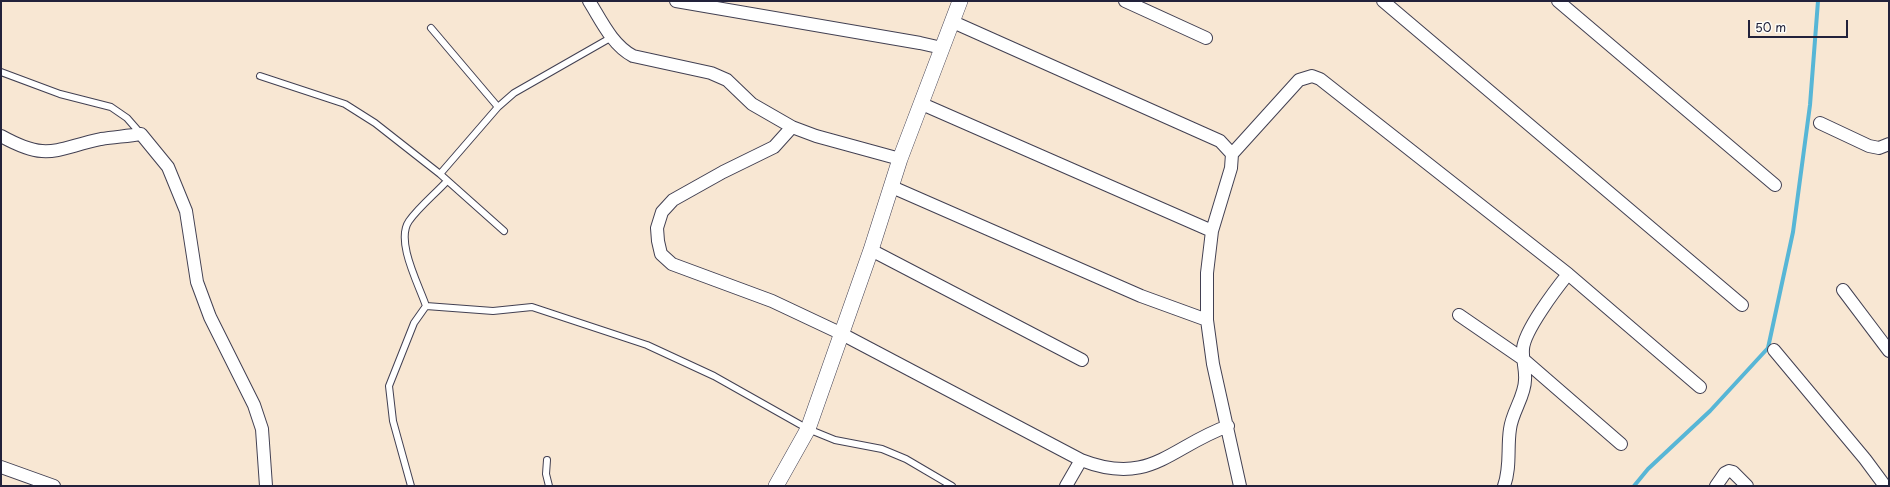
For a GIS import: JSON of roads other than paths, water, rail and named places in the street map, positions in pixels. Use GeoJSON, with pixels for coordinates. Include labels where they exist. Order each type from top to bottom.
{"type":"FeatureCollection","features":[{"type":"Feature","properties":{"kind":"street"},"geometry":{"type":"LineString","coordinates":[[589,1],[612,37],[626,53],[633,56],[711,73],[727,80],[752,104],[792,127],[816,136],[900,160]]}},
{"type":"Feature","properties":{"kind":"street"},"geometry":{"type":"LineString","coordinates":[[676,1],[942,48]]}},
{"type":"Feature","properties":{"kind":"street"},"geometry":{"type":"LineString","coordinates":[[776,486],[808,429],[840,333],[871,250],[900,160],[960,1]]}},
{"type":"Feature","properties":{"kind":"street"},"geometry":{"type":"LineString","coordinates":[[1126,1],[1206,38]]}},
{"type":"Feature","properties":{"kind":"street"},"geometry":{"type":"LineString","coordinates":[[1383,1],[1742,305]]}},
{"type":"Feature","properties":{"kind":"street"},"geometry":{"type":"LineString","coordinates":[[1558,1],[1774,185]]}},
{"type":"Feature","properties":{"kind":"street"},"geometry":{"type":"LineString","coordinates":[[953,22],[1220,141],[1232,154]]}},
{"type":"Feature","properties":{"kind":"street"},"geometry":{"type":"LineString","coordinates":[[1240,486],[1228,426],[1213,364],[1207,320],[1207,273],[1212,231],[1231,168],[1232,154],[1299,80],[1312,76],[1320,79],[1568,274],[1700,387]]}},
{"type":"Feature","properties":{"kind":"street"},"geometry":{"type":"LineString","coordinates":[[922,104],[1212,231]]}},
{"type":"Feature","properties":{"kind":"street"},"geometry":{"type":"LineString","coordinates":[[1820,122],[1869,146],[1879,148],[1889,144]]}},
{"type":"Feature","properties":{"kind":"street"},"geometry":{"type":"LineString","coordinates":[[792,127],[774,147],[673,200],[662,212],[657,228],[661,254],[672,264],[772,301],[840,333],[1081,460],[1099,468],[1124,471],[1147,468],[1208,434],[1228,426]]}},
{"type":"Feature","properties":{"kind":"street"},"geometry":{"type":"LineString","coordinates":[[1,136],[21,147],[38,151],[55,152],[102,139],[141,134],[168,167],[186,211],[197,282],[210,317],[244,381],[262,429],[266,486]]}},
{"type":"Feature","properties":{"kind":"street"},"geometry":{"type":"LineString","coordinates":[[892,187],[1141,296],[1207,320]]}},
{"type":"Feature","properties":{"kind":"street"},"geometry":{"type":"LineString","coordinates":[[871,250],[1082,360]]}},
{"type":"Feature","properties":{"kind":"street"},"geometry":{"type":"LineString","coordinates":[[1504,486],[1509,462],[1511,420],[1526,380],[1522,348],[1551,294],[1568,274]]}},
{"type":"Feature","properties":{"kind":"street"},"geometry":{"type":"LineString","coordinates":[[1843,290],[1889,351]]}},
{"type":"Feature","properties":{"kind":"street"},"geometry":{"type":"LineString","coordinates":[[1459,315],[1523,359],[1621,444]]}},
{"type":"Feature","properties":{"kind":"street"},"geometry":{"type":"LineString","coordinates":[[1774,350],[1865,459],[1885,486]]}},
{"type":"Feature","properties":{"kind":"street"},"geometry":{"type":"LineString","coordinates":[[1066,486],[1081,460]]}},
{"type":"Feature","properties":{"kind":"street"},"geometry":{"type":"LineString","coordinates":[[1,467],[54,486]]}},
{"type":"Feature","properties":{"kind":"street"},"geometry":{"type":"LineString","coordinates":[[1716,486],[1725,473],[1729,471],[1733,472],[1747,486]]}},
{"type":"Feature","properties":{"kind":"lane"},"geometry":{"type":"LineString","coordinates":[[431,28],[498,107]]}},
{"type":"Feature","properties":{"kind":"lane"},"geometry":{"type":"LineString","coordinates":[[440,174],[498,107],[514,93],[612,37]]}},
{"type":"Feature","properties":{"kind":"lane"},"geometry":{"type":"LineString","coordinates":[[1,72],[60,94],[111,107],[127,118],[141,134]]}},
{"type":"Feature","properties":{"kind":"lane"},"geometry":{"type":"LineString","coordinates":[[260,76],[345,104],[375,123],[440,174],[504,231]]}},
{"type":"Feature","properties":{"kind":"lane"},"geometry":{"type":"LineString","coordinates":[[426,306],[405,248],[404,233],[408,222],[447,181]]}},
{"type":"Feature","properties":{"kind":"lane"},"geometry":{"type":"LineString","coordinates":[[426,306],[493,311],[508,310],[519,307],[532,307],[581,322],[647,345],[708,373],[808,429],[835,440],[882,449],[906,460],[952,486]]}},
{"type":"Feature","properties":{"kind":"lane"},"geometry":{"type":"LineString","coordinates":[[411,486],[393,420],[388,386],[414,323],[426,306]]}},
{"type":"Feature","properties":{"kind":"lane"},"geometry":{"type":"LineString","coordinates":[[547,460],[546,474],[549,486]]}},
{"type":"Feature","properties":{"kind":"waterway"},"geometry":{"type":"LineString","coordinates":[[1634,486],[1648,469],[1710,411],[1768,348],[1793,232],[1810,105],[1818,1]]}}]}
